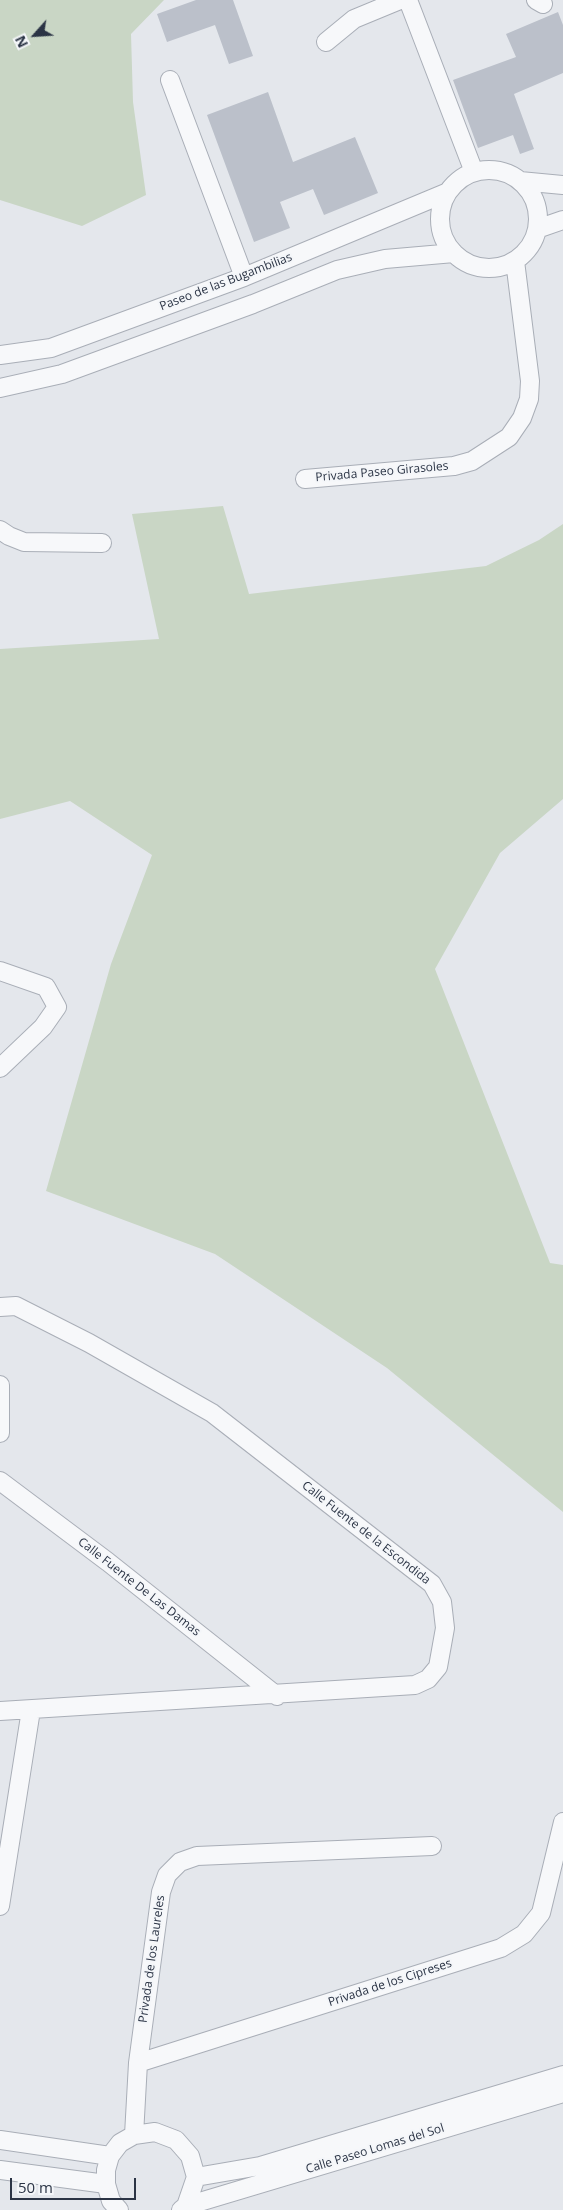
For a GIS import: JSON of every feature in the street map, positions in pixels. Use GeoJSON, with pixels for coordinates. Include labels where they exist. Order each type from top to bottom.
{"type":"FeatureCollection","features":[{"type":"Feature","properties":{"kind":"street"},"geometry":{"type":"LineString","coordinates":[[326,42],[354,20],[400,0]]}},
{"type":"Feature","properties":{"kind":"street"},"geometry":{"type":"LineString","coordinates":[[408,0],[474,172]]}},
{"type":"Feature","properties":{"kind":"street"},"geometry":{"type":"LineString","coordinates":[[170,80],[244,276]]}},
{"type":"Feature","properties":{"kind":"street"},"geometry":{"type":"LineString","coordinates":[[520,181],[535,202],[537,228],[525,252],[515,261],[500,267],[483,268],[467,263],[454,253],[444,240],[440,224],[441,207],[448,192],[455,183],[474,172],[490,170],[506,173],[520,181],[563,185]]}},
{"type":"Feature","properties":{"kind":"street","name":"Paseo de las Bugambilias"},"geometry":{"type":"LineString","coordinates":[[0,355],[51,348],[244,276],[448,192]]}},
{"type":"Feature","properties":{"kind":"street"},"geometry":{"type":"LineString","coordinates":[[537,228],[563,220]]}},
{"type":"Feature","properties":{"kind":"street"},"geometry":{"type":"LineString","coordinates":[[0,388],[62,374],[253,304],[337,270],[385,259],[454,253]]}},
{"type":"Feature","properties":{"kind":"street","name":"Privada Paseo Girasoles"},"geometry":{"type":"LineString","coordinates":[[305,479],[454,466],[472,461],[509,437],[522,418],[529,399],[530,381],[515,261]]}},
{"type":"Feature","properties":{"kind":"street"},"geometry":{"type":"LineString","coordinates":[[0,530],[24,542],[102,544]]}},
{"type":"Feature","properties":{"kind":"street"},"geometry":{"type":"LineString","coordinates":[[0,971],[17,975],[46,987],[57,1007],[43,1027],[0,1068]]}},
{"type":"Feature","properties":{"kind":"street","name":"Calle Fuente de la Escondida"},"geometry":{"type":"LineString","coordinates":[[0,1307],[16,1306],[89,1343],[212,1413],[432,1584],[442,1602],[445,1628],[438,1667],[428,1679],[415,1685],[276,1696],[0,1711]]}},
{"type":"Feature","properties":{"kind":"street"},"geometry":{"type":"LineString","coordinates":[[0,1385],[0,1433]]}},
{"type":"Feature","properties":{"kind":"street","name":"Calle Fuente De Las Damas"},"geometry":{"type":"LineString","coordinates":[[0,1481],[108,1562],[276,1696]]}},
{"type":"Feature","properties":{"kind":"street"},"geometry":{"type":"LineString","coordinates":[[0,1901],[31,1710]]}},
{"type":"Feature","properties":{"kind":"street","name":"Privada de los Cipreses"},"geometry":{"type":"LineString","coordinates":[[138,2063],[501,1948],[524,1934],[542,1913],[563,1822]]}},
{"type":"Feature","properties":{"kind":"street","name":"Privada de los Laureles"},"geometry":{"type":"LineString","coordinates":[[134,2135],[138,2063],[161,1892],[167,1876],[180,1862],[197,1856],[432,1846]]}},
{"type":"Feature","properties":{"kind":"street","name":"Calle Paseo Lomas del Sol"},"geometry":{"type":"LineString","coordinates":[[196,2177],[260,2166],[563,2075]]}},
{"type":"Feature","properties":{"kind":"street","name":"Calle Paseo Lomas del Sol"},"geometry":{"type":"LineString","coordinates":[[184,2208],[563,2093]]}},
{"type":"Feature","properties":{"kind":"street"},"geometry":{"type":"LineString","coordinates":[[120,2210],[112,2201],[106,2184],[106,2170],[110,2156],[120,2144],[134,2135],[155,2132],[176,2140],[190,2156],[196,2177],[184,2208]]}},
{"type":"Feature","properties":{"kind":"street"},"geometry":{"type":"LineString","coordinates":[[0,2140],[110,2156]]}},
{"type":"Feature","properties":{"kind":"street"},"geometry":{"type":"LineString","coordinates":[[0,2170],[106,2184]]}},
{"type":"Feature","properties":{"kind":"green space"},"geometry":{"type":"Polygon","coordinates":[[[0,0],[164,0],[131,34],[133,102],[146,195],[82,226],[0,200],[0,0]]]}},
{"type":"Feature","properties":{"kind":"green space"},"geometry":{"type":"Polygon","coordinates":[[[223,506],[249,594],[486,566],[539,540],[563,524],[563,799],[500,853],[435,969],[550,1263],[563,1265],[563,1512],[387,1368],[215,1254],[46,1191],[111,964],[152,855],[70,801],[0,819],[0,649],[159,639],[132,514],[223,506]]]}},
{"type":"Feature","properties":{"kind":"building"},"geometry":{"type":"Polygon","coordinates":[[[196,0],[233,0],[253,56],[229,64],[215,25],[167,42],[157,14],[196,0]]]}},
{"type":"Feature","properties":{"kind":"building"},"geometry":{"type":"Polygon","coordinates":[[[558,12],[563,25],[563,73],[514,94],[534,149],[520,154],[513,135],[478,148],[453,80],[516,57],[506,34],[558,12]]]}},
{"type":"Feature","properties":{"kind":"building"},"geometry":{"type":"Polygon","coordinates":[[[268,92],[293,162],[355,137],[378,193],[324,215],[313,189],[280,202],[290,228],[254,242],[207,115],[268,92]]]}}]}
